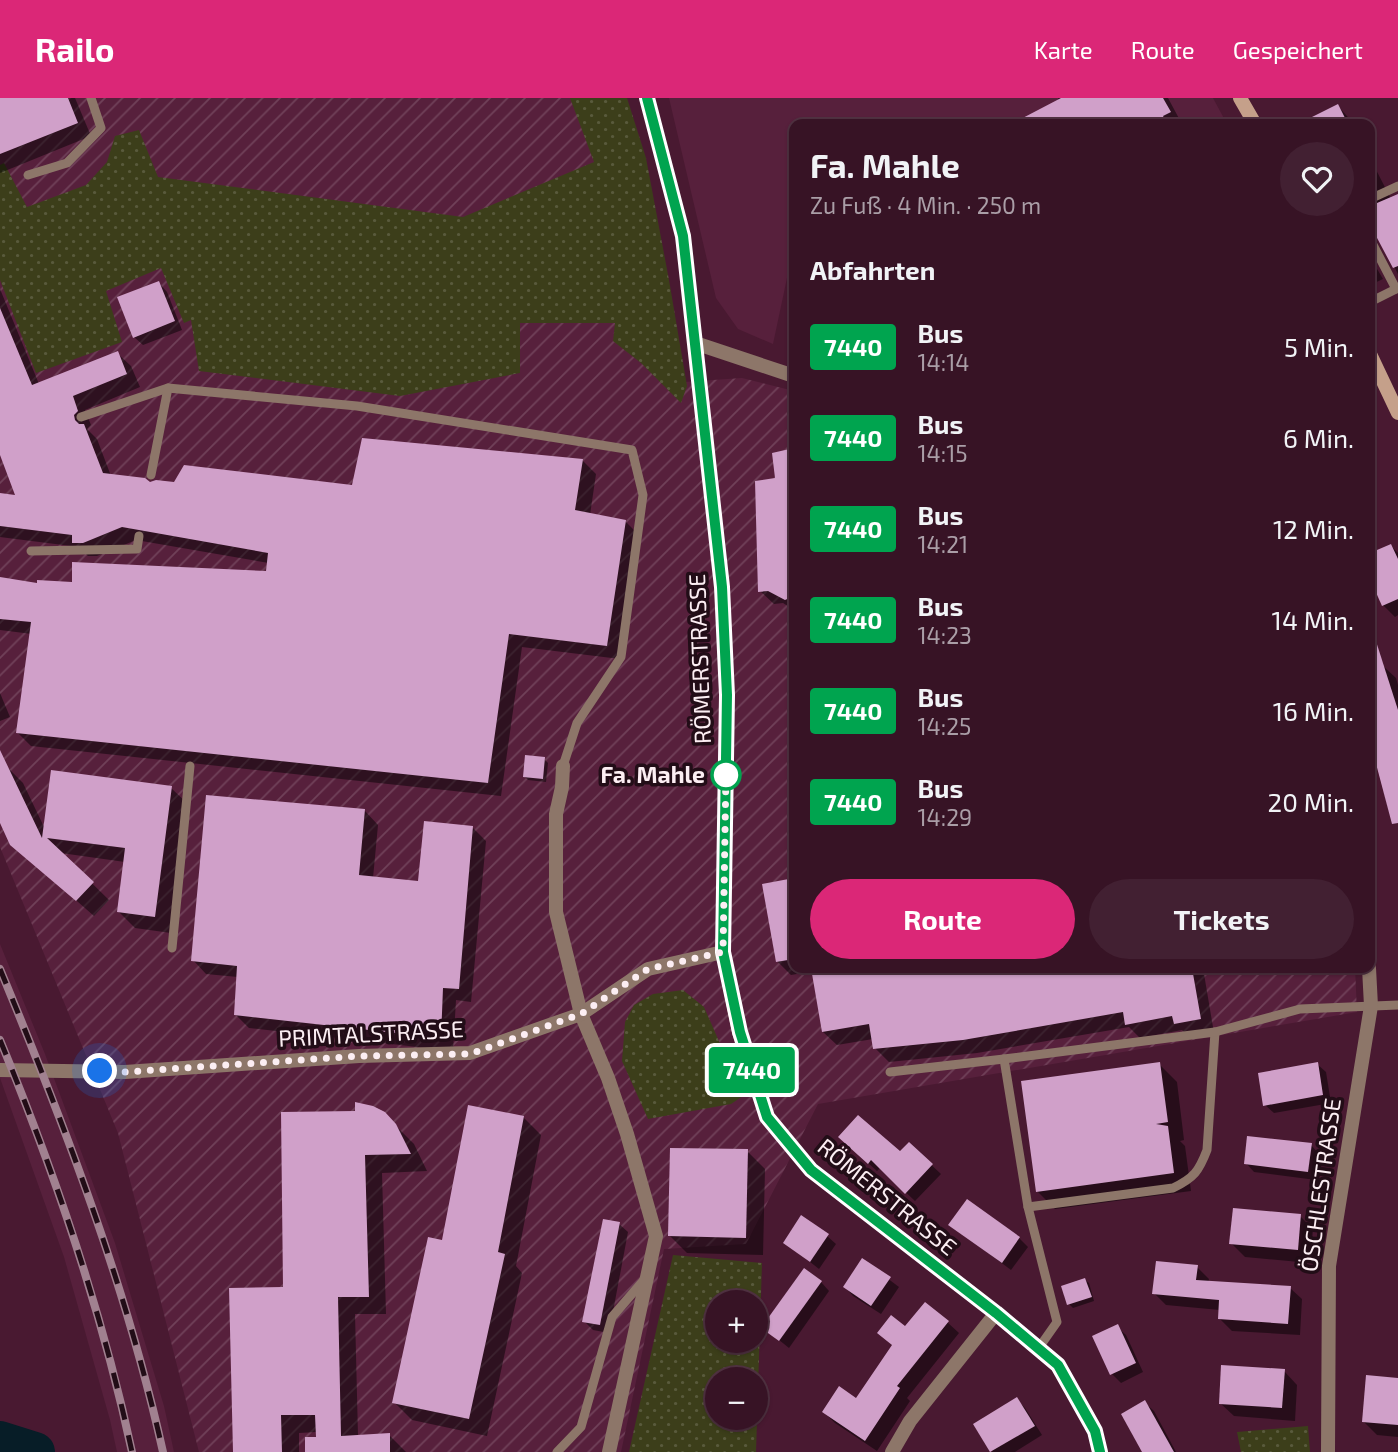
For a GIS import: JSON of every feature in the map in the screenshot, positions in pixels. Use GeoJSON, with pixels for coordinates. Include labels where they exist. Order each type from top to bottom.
{"type":"FeatureCollection","features":[{"type":"Feature","properties":{"kind":"street","name":"RÖMERSTRASSE"},"geometry":{"type":"LineString","coordinates":[[647,98],[683,236],[723,600],[727,695],[723,952],[740,1032],[767,1117],[811,1170],[996,1313],[1058,1365],[1095,1431],[1100,1452]]}},
{"type":"Feature","properties":{"kind":"street"},"geometry":{"type":"LineString","coordinates":[[1240,98],[1252,119]]}},
{"type":"Feature","properties":{"kind":"street"},"geometry":{"type":"LineString","coordinates":[[695,343],[789,374]]}},
{"type":"Feature","properties":{"kind":"street"},"geometry":{"type":"LineString","coordinates":[[1375,364],[1398,411]]}},
{"type":"Feature","properties":{"kind":"street"},"geometry":{"type":"LineString","coordinates":[[562,766],[562,787],[556,814],[556,912],[581,1014],[608,1078],[627,1134],[656,1237],[609,1452]]}},
{"type":"Feature","properties":{"kind":"street","name":"PRIMTALSTRASSE"},"geometry":{"type":"LineString","coordinates":[[0,1070],[125,1072],[359,1056],[470,1054],[581,1014],[648,969],[723,952]]}},
{"type":"Feature","properties":{"kind":"street","name":"ÖSCHLESTRASSE"},"geometry":{"type":"LineString","coordinates":[[1328,1452],[1329,1266],[1371,1006],[1369,973]]}},
{"type":"Feature","properties":{"kind":"street"},"geometry":{"type":"LineString","coordinates":[[892,1452],[911,1421],[996,1313]]}},
{"type":"Feature","properties":{"kind":"lane"},"geometry":{"type":"LineString","coordinates":[[28,175],[67,163],[101,128],[91,98]]}},
{"type":"Feature","properties":{"kind":"lane"},"geometry":{"type":"LineString","coordinates":[[1375,197],[1398,186]]}},
{"type":"Feature","properties":{"kind":"lane"},"geometry":{"type":"LineString","coordinates":[[1375,248],[1397,288],[1375,299]]}},
{"type":"Feature","properties":{"kind":"lane"},"geometry":{"type":"LineString","coordinates":[[151,475],[168,388]]}},
{"type":"Feature","properties":{"kind":"lane"},"geometry":{"type":"LineString","coordinates":[[81,417],[168,388],[357,406],[632,450],[643,495],[621,657],[577,723],[562,766]]}},
{"type":"Feature","properties":{"kind":"lane"},"geometry":{"type":"LineString","coordinates":[[31,551],[137,549],[139,536]]}},
{"type":"Feature","properties":{"kind":"lane"},"geometry":{"type":"LineString","coordinates":[[172,948],[190,766]]}},
{"type":"Feature","properties":{"kind":"lane"},"geometry":{"type":"LineString","coordinates":[[890,1072],[1215,1032],[1300,1009],[1398,1005]]}},
{"type":"Feature","properties":{"kind":"lane"},"geometry":{"type":"LineString","coordinates":[[1028,1208],[1173,1188],[1189,1180],[1200,1167],[1208,1150],[1215,1032]]}},
{"type":"Feature","properties":{"kind":"lane"},"geometry":{"type":"LineString","coordinates":[[1004,1059],[1028,1208],[1058,1322],[1038,1349]]}},
{"type":"Feature","properties":{"kind":"lane"},"geometry":{"type":"LineString","coordinates":[[557,1452],[581,1427],[612,1317],[647,1278]]}},
{"type":"Feature","properties":{"kind":"shaded area"},"geometry":{"type":"Polygon","coordinates":[[[0,98],[604,98],[670,383],[742,378],[789,390],[789,973],[1355,973],[1357,1012],[818,1104],[746,1244],[664,1249],[621,1452],[199,1452],[118,1133],[0,847],[0,98]]]}},
{"type":"Feature","properties":{"kind":"shaded area"},"geometry":{"type":"Polygon","coordinates":[[[669,98],[1213,98],[1224,119],[789,119],[789,269],[773,344],[738,329],[716,298],[669,98]]]}},
{"type":"Feature","properties":{"kind":"shaded area"},"geometry":{"type":"Polygon","coordinates":[[[0,944],[45,1054],[115,1243],[164,1406],[174,1452],[117,1452],[64,1257],[0,1078],[0,944]]]}},
{"type":"Feature","properties":{"kind":"green space"},"geometry":{"type":"Polygon","coordinates":[[[570,98],[627,98],[646,158],[669,280],[687,386],[681,403],[641,363],[613,341],[615,323],[520,323],[520,373],[400,396],[199,371],[191,320],[184,323],[161,268],[106,291],[122,342],[36,373],[0,280],[0,165],[4,163],[27,207],[86,185],[107,162],[115,136],[139,130],[158,177],[463,217],[594,162],[570,98]]]}},
{"type":"Feature","properties":{"kind":"green space"},"geometry":{"type":"Polygon","coordinates":[[[683,990],[704,1007],[743,1096],[731,1104],[648,1119],[622,1061],[625,1022],[634,1005],[653,994],[683,990]]]}},
{"type":"Feature","properties":{"kind":"green space"},"geometry":{"type":"Polygon","coordinates":[[[673,1255],[762,1263],[761,1290],[705,1290],[705,1353],[759,1353],[759,1367],[705,1367],[705,1430],[757,1430],[756,1452],[629,1452],[673,1255]]]}},
{"type":"Feature","properties":{"kind":"green space"},"geometry":{"type":"Polygon","coordinates":[[[1308,1426],[1310,1452],[1241,1452],[1237,1432],[1308,1426]]]}},
{"type":"Feature","properties":{"kind":"building"},"geometry":{"type":"Polygon","coordinates":[[[0,98],[68,98],[78,123],[0,154],[0,98]]]}},
{"type":"Feature","properties":{"kind":"building"},"geometry":{"type":"Polygon","coordinates":[[[1061,98],[1163,98],[1171,112],[1163,116],[1164,119],[1021,119],[1061,98]]]}},
{"type":"Feature","properties":{"kind":"building"},"geometry":{"type":"Polygon","coordinates":[[[1338,104],[1346,119],[1308,119],[1338,104]]]}},
{"type":"Feature","properties":{"kind":"building"},"geometry":{"type":"Polygon","coordinates":[[[1398,194],[1398,266],[1393,268],[1375,235],[1375,204],[1398,194]]]}},
{"type":"Feature","properties":{"kind":"building"},"geometry":{"type":"Polygon","coordinates":[[[159,281],[175,321],[133,338],[117,297],[159,281]]]}},
{"type":"Feature","properties":{"kind":"building"},"geometry":{"type":"Polygon","coordinates":[[[0,308],[32,385],[118,351],[127,374],[73,396],[78,411],[74,415],[75,420],[84,424],[103,473],[145,478],[150,482],[174,482],[184,465],[352,485],[362,438],[583,459],[575,510],[626,520],[607,646],[509,634],[488,783],[16,733],[31,622],[0,619],[0,577],[37,583],[37,580],[72,582],[72,562],[266,571],[268,553],[122,527],[83,543],[72,543],[72,535],[0,526],[0,493],[15,495],[0,455],[0,308]]]}},
{"type":"Feature","properties":{"kind":"building"},"geometry":{"type":"Polygon","coordinates":[[[789,449],[789,598],[785,600],[768,591],[758,592],[755,481],[775,478],[772,453],[789,449]]]}},
{"type":"Feature","properties":{"kind":"building"},"geometry":{"type":"Polygon","coordinates":[[[1391,544],[1398,559],[1398,599],[1382,606],[1375,590],[1375,551],[1391,544]]]}},
{"type":"Feature","properties":{"kind":"building"},"geometry":{"type":"Polygon","coordinates":[[[1375,638],[1398,710],[1398,823],[1392,824],[1375,760],[1375,638]]]}},
{"type":"Feature","properties":{"kind":"building"},"geometry":{"type":"Polygon","coordinates":[[[0,750],[42,838],[51,770],[172,786],[155,917],[117,912],[125,848],[47,838],[94,882],[76,901],[10,845],[0,823],[0,750]]]}},
{"type":"Feature","properties":{"kind":"building"},"geometry":{"type":"Polygon","coordinates":[[[525,755],[545,757],[543,779],[523,777],[525,755]]]}},
{"type":"Feature","properties":{"kind":"building"},"geometry":{"type":"Polygon","coordinates":[[[206,795],[365,809],[359,875],[418,881],[424,821],[473,826],[459,989],[443,988],[441,1038],[234,1015],[237,966],[191,961],[206,795]]]}},
{"type":"Feature","properties":{"kind":"building"},"geometry":{"type":"Polygon","coordinates":[[[789,879],[789,960],[776,962],[762,884],[789,879]]]}},
{"type":"Feature","properties":{"kind":"building"},"geometry":{"type":"Polygon","coordinates":[[[812,973],[1193,973],[1201,1019],[1174,1024],[1172,1016],[1125,1025],[1123,1012],[963,1040],[873,1049],[869,1024],[822,1032],[812,973]]]}},
{"type":"Feature","properties":{"kind":"building"},"geometry":{"type":"Polygon","coordinates":[[[1160,1062],[1168,1122],[1156,1124],[1168,1126],[1174,1173],[1036,1192],[1021,1081],[1160,1062]]]}},
{"type":"Feature","properties":{"kind":"building"},"geometry":{"type":"Polygon","coordinates":[[[1318,1062],[1323,1095],[1263,1106],[1258,1073],[1318,1062]]]}},
{"type":"Feature","properties":{"kind":"building"},"geometry":{"type":"Polygon","coordinates":[[[355,1102],[385,1112],[396,1124],[411,1154],[365,1155],[369,1297],[338,1297],[341,1436],[390,1433],[390,1452],[305,1452],[305,1437],[316,1437],[315,1415],[281,1415],[282,1452],[233,1452],[229,1288],[283,1287],[281,1112],[355,1111],[355,1102]]]}},
{"type":"Feature","properties":{"kind":"building"},"geometry":{"type":"Polygon","coordinates":[[[468,1105],[524,1116],[498,1252],[505,1254],[469,1419],[392,1403],[428,1237],[442,1240],[468,1105]]]}},
{"type":"Feature","properties":{"kind":"building"},"geometry":{"type":"Polygon","coordinates":[[[858,1115],[900,1151],[909,1142],[933,1164],[905,1194],[871,1160],[868,1164],[838,1137],[858,1115]]]}},
{"type":"Feature","properties":{"kind":"building"},"geometry":{"type":"Polygon","coordinates":[[[1247,1136],[1312,1143],[1308,1172],[1244,1164],[1247,1136]]]}},
{"type":"Feature","properties":{"kind":"building"},"geometry":{"type":"Polygon","coordinates":[[[670,1148],[748,1149],[746,1238],[668,1236],[670,1148]]]}},
{"type":"Feature","properties":{"kind":"building"},"geometry":{"type":"Polygon","coordinates":[[[967,1199],[1020,1237],[1002,1263],[948,1225],[967,1199]]]}},
{"type":"Feature","properties":{"kind":"building"},"geometry":{"type":"Polygon","coordinates":[[[1233,1208],[1301,1214],[1298,1250],[1229,1244],[1233,1208]]]}},
{"type":"Feature","properties":{"kind":"building"},"geometry":{"type":"Polygon","coordinates":[[[801,1215],[829,1234],[810,1262],[783,1243],[801,1215]]]}},
{"type":"Feature","properties":{"kind":"building"},"geometry":{"type":"Polygon","coordinates":[[[603,1219],[620,1222],[600,1325],[582,1322],[603,1219]]]}},
{"type":"Feature","properties":{"kind":"building"},"geometry":{"type":"Polygon","coordinates":[[[862,1258],[891,1277],[871,1306],[843,1287],[862,1258]]]}},
{"type":"Feature","properties":{"kind":"building"},"geometry":{"type":"Polygon","coordinates":[[[1156,1261],[1198,1265],[1196,1280],[1291,1286],[1288,1324],[1218,1319],[1219,1300],[1152,1294],[1156,1261]]]}},
{"type":"Feature","properties":{"kind":"building"},"geometry":{"type":"Polygon","coordinates":[[[804,1268],[822,1281],[779,1341],[768,1333],[768,1318],[804,1268]]]}},
{"type":"Feature","properties":{"kind":"building"},"geometry":{"type":"Polygon","coordinates":[[[1085,1278],[1092,1297],[1067,1305],[1061,1286],[1085,1278]]]}},
{"type":"Feature","properties":{"kind":"building"},"geometry":{"type":"Polygon","coordinates":[[[925,1302],[949,1321],[897,1386],[900,1388],[865,1441],[822,1412],[839,1386],[856,1398],[892,1345],[877,1333],[891,1315],[905,1326],[925,1302]]]}},
{"type":"Feature","properties":{"kind":"building"},"geometry":{"type":"Polygon","coordinates":[[[1118,1324],[1136,1363],[1110,1375],[1092,1336],[1118,1324]]]}},
{"type":"Feature","properties":{"kind":"building"},"geometry":{"type":"Polygon","coordinates":[[[1221,1365],[1285,1369],[1282,1408],[1219,1404],[1221,1365]]]}},
{"type":"Feature","properties":{"kind":"building"},"geometry":{"type":"Polygon","coordinates":[[[1366,1375],[1398,1378],[1398,1425],[1362,1422],[1366,1375]]]}},
{"type":"Feature","properties":{"kind":"building"},"geometry":{"type":"Polygon","coordinates":[[[1017,1397],[1035,1426],[990,1452],[973,1424],[1017,1397]]]}},
{"type":"Feature","properties":{"kind":"building"},"geometry":{"type":"Polygon","coordinates":[[[1145,1400],[1174,1452],[1142,1452],[1121,1414],[1145,1400]]]}},
{"type":"Feature","properties":{"kind":"waterway"},"geometry":{"type":"LineString","coordinates":[[0,1441],[35,1452]]}},
{"type":"Feature","properties":{"kind":"railway"},"geometry":{"type":"LineString","coordinates":[[0,969],[48,1087],[92,1207],[131,1328],[163,1452]]}},
{"type":"Feature","properties":{"kind":"railway"},"geometry":{"type":"LineString","coordinates":[[0,1040],[40,1141],[92,1295],[132,1452]]}},
{"type":"Feature","properties":{"kind":"bus line","name":"7440"},"geometry":{"type":"LineString","coordinates":[[647,98],[683,236],[722,587],[727,695],[723,952],[740,1032],[767,1117],[811,1170],[996,1313],[1058,1365],[1095,1431],[1100,1452]]}},
{"type":"Feature","properties":{"kind":"place","name":"Fa. Mahle"},"geometry":{"type":"Point","coordinates":[726,775]}},
{"type":"Feature","properties":{"kind":"route"},"geometry":{"type":"LineString","coordinates":[[100,1071],[125,1072],[359,1056],[470,1054],[581,1014],[648,969],[723,952],[726,772],[726,775]]}}]}
